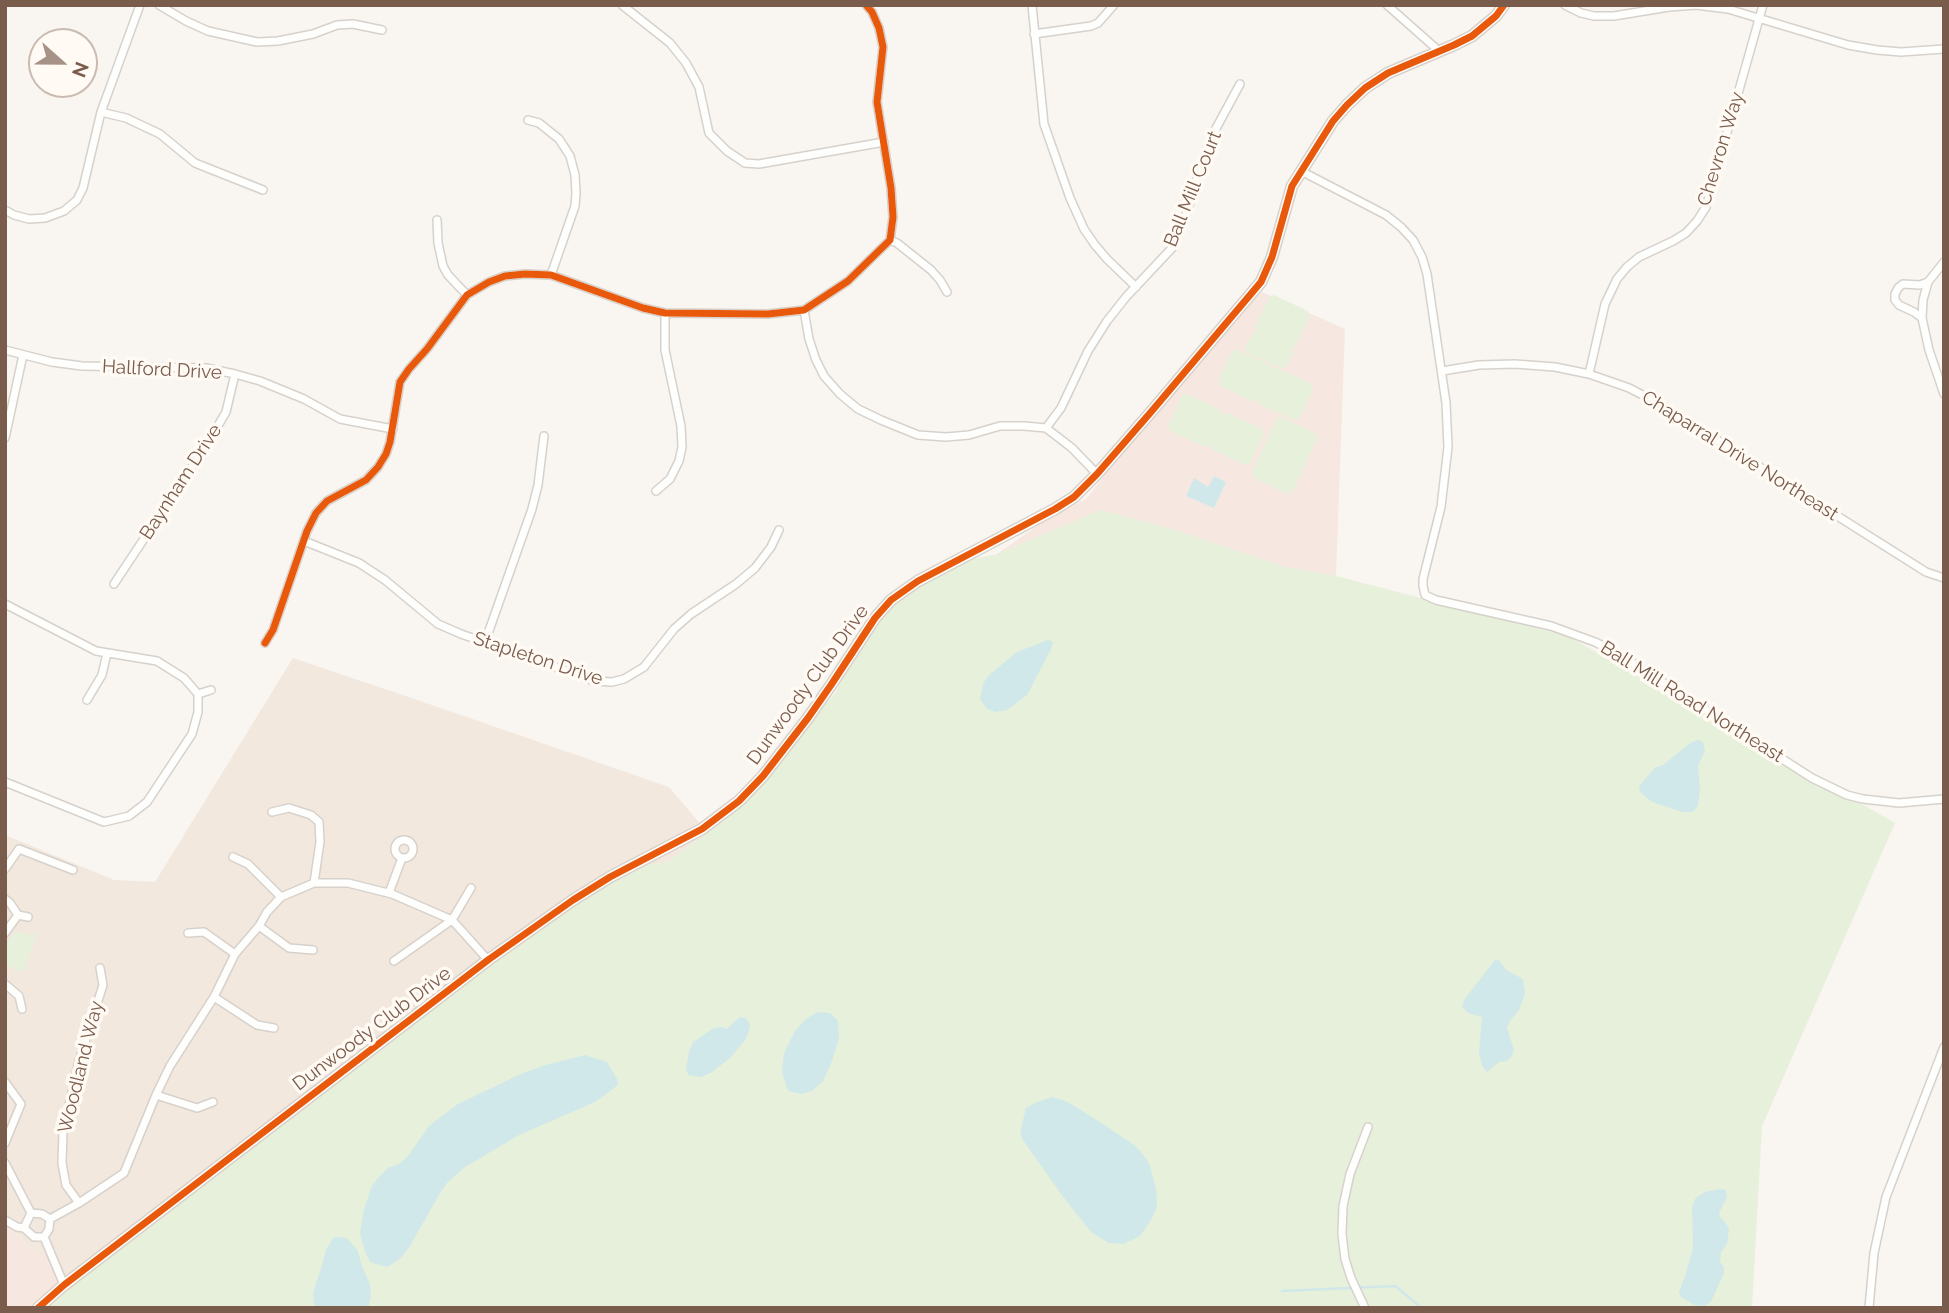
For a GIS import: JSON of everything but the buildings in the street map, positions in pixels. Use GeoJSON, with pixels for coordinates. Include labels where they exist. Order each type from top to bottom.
{"type":"FeatureCollection","features":[{"type":"Feature","properties":{"kind":"street"},"geometry":{"type":"LineString","coordinates":[[5,210],[29,219],[45,218],[64,211],[77,200],[83,188],[101,112],[140,5]]}},
{"type":"Feature","properties":{"kind":"street"},"geometry":{"type":"LineString","coordinates":[[159,5],[186,22],[208,31],[257,42],[313,34],[337,25],[353,24],[382,30]]}},
{"type":"Feature","properties":{"kind":"street"},"geometry":{"type":"LineString","coordinates":[[622,5],[670,43],[678,53],[699,87],[709,132],[745,163],[759,164],[884,142]]}},
{"type":"Feature","properties":{"kind":"street"},"geometry":{"type":"LineString","coordinates":[[264,643],[273,630],[311,522],[320,506],[366,480],[377,467],[386,454],[393,429],[400,383],[467,295],[505,276],[551,275],[643,308],[665,313],[768,314],[804,310],[848,281],[890,240],[893,217],[891,188],[877,102],[883,47],[879,27],[866,5]]}},
{"type":"Feature","properties":{"kind":"street"},"geometry":{"type":"LineString","coordinates":[[1032,5],[1044,124],[1070,198],[1084,229],[1095,245],[1136,287]]}},
{"type":"Feature","properties":{"kind":"street"},"geometry":{"type":"LineString","coordinates":[[1034,34],[1091,26],[1098,23],[1114,5]]}},
{"type":"Feature","properties":{"kind":"street"},"geometry":{"type":"LineString","coordinates":[[1387,5],[1439,51]]}},
{"type":"Feature","properties":{"kind":"street","name":"Dunwoody Club Drive"},"geometry":{"type":"LineString","coordinates":[[38,1308],[64,1284],[488,960],[586,892],[702,829],[740,801],[763,776],[831,685],[874,618],[891,600],[918,581],[1055,509],[1074,497],[1097,474],[1261,282],[1272,257],[1289,194],[1333,121],[1347,104],[1388,73],[1472,36],[1496,16],[1504,5]]}},
{"type":"Feature","properties":{"kind":"street"},"geometry":{"type":"LineString","coordinates":[[1565,5],[1594,16],[1614,16],[1696,5],[1728,9],[1848,45],[1900,52],[1944,49]]}},
{"type":"Feature","properties":{"kind":"street","name":"Chevron Way"},"geometry":{"type":"LineString","coordinates":[[1589,374],[1605,303],[1616,279],[1639,257],[1686,233],[1706,206],[1763,5]]}},
{"type":"Feature","properties":{"kind":"street","name":"Ball Mill Court"},"geometry":{"type":"LineString","coordinates":[[1046,428],[1068,394],[1088,351],[1117,308],[1173,247],[1213,134],[1240,84]]}},
{"type":"Feature","properties":{"kind":"street"},"geometry":{"type":"LineString","coordinates":[[101,112],[126,118],[160,134],[195,163],[264,190]]}},
{"type":"Feature","properties":{"kind":"street"},"geometry":{"type":"LineString","coordinates":[[528,120],[539,123],[559,139],[570,156],[575,175],[575,206],[551,275]]}},
{"type":"Feature","properties":{"kind":"street"},"geometry":{"type":"LineString","coordinates":[[1301,171],[1386,215],[1401,226],[1413,240],[1427,274],[1442,371]]}},
{"type":"Feature","properties":{"kind":"street"},"geometry":{"type":"LineString","coordinates":[[437,220],[443,265],[467,295]]}},
{"type":"Feature","properties":{"kind":"street"},"geometry":{"type":"LineString","coordinates":[[890,240],[931,270],[947,292]]}},
{"type":"Feature","properties":{"kind":"street"},"geometry":{"type":"LineString","coordinates":[[1944,262],[1928,282],[1922,318],[1929,350],[1944,394]]}},
{"type":"Feature","properties":{"kind":"street"},"geometry":{"type":"LineString","coordinates":[[1922,318],[1899,305],[1895,294],[1903,284],[1920,285],[1928,282]]}},
{"type":"Feature","properties":{"kind":"street"},"geometry":{"type":"LineString","coordinates":[[804,310],[809,339],[824,376],[858,409],[918,435],[969,435],[1000,426],[1046,428],[1072,447],[1097,474]]}},
{"type":"Feature","properties":{"kind":"street"},"geometry":{"type":"LineString","coordinates":[[656,491],[670,479],[680,461],[682,447],[681,426],[665,350],[665,313]]}},
{"type":"Feature","properties":{"kind":"street","name":"Hallford Drive"},"geometry":{"type":"LineString","coordinates":[[5,350],[52,362],[82,366],[206,368],[260,381],[304,399],[340,419],[393,429]]}},
{"type":"Feature","properties":{"kind":"street"},"geometry":{"type":"LineString","coordinates":[[5,438],[23,355]]}},
{"type":"Feature","properties":{"kind":"street","name":"Chaparral Drive Northeast"},"geometry":{"type":"LineString","coordinates":[[1442,371],[1514,363],[1589,374],[1629,388],[1660,404],[1926,572],[1944,579]]}},
{"type":"Feature","properties":{"kind":"street","name":"Ball Mill Road Northeast"},"geometry":{"type":"LineString","coordinates":[[1442,371],[1448,423],[1447,470],[1423,586],[1425,595],[1436,600],[1551,626],[1595,642],[1617,653],[1812,778],[1847,795],[1899,803],[1944,799]]}},
{"type":"Feature","properties":{"kind":"street","name":"Baynham Drive"},"geometry":{"type":"LineString","coordinates":[[114,584],[226,412],[235,374]]}},
{"type":"Feature","properties":{"kind":"street"},"geometry":{"type":"LineString","coordinates":[[485,642],[532,509],[544,436]]}},
{"type":"Feature","properties":{"kind":"street","name":"Stapleton Drive"},"geometry":{"type":"LineString","coordinates":[[304,541],[359,563],[438,624],[594,681],[612,682],[624,679],[644,667],[674,629],[755,568],[771,547],[779,530]]}},
{"type":"Feature","properties":{"kind":"street"},"geometry":{"type":"LineString","coordinates":[[5,604],[96,651],[157,661],[184,677],[198,694],[198,712],[192,734],[147,802],[129,816],[104,822],[5,782]]}},
{"type":"Feature","properties":{"kind":"street"},"geometry":{"type":"LineString","coordinates":[[87,699],[102,675],[107,653]]}},
{"type":"Feature","properties":{"kind":"street"},"geometry":{"type":"LineString","coordinates":[[198,694],[211,690]]}},
{"type":"Feature","properties":{"kind":"street"},"geometry":{"type":"LineString","coordinates":[[272,812],[289,808],[311,815],[319,822],[320,842],[314,883]]}},
{"type":"Feature","properties":{"kind":"street"},"geometry":{"type":"LineString","coordinates":[[5,869],[19,849],[73,870]]}},
{"type":"Feature","properties":{"kind":"street"},"geometry":{"type":"LineString","coordinates":[[233,857],[248,864],[281,897]]}},
{"type":"Feature","properties":{"kind":"street"},"geometry":{"type":"LineString","coordinates":[[388,893],[402,858]]}},
{"type":"Feature","properties":{"kind":"street"},"geometry":{"type":"LineString","coordinates":[[50,1219],[124,1173],[170,1066],[214,997],[235,954],[281,897],[314,883],[348,883],[388,893],[452,920],[488,960]]}},
{"type":"Feature","properties":{"kind":"street"},"geometry":{"type":"LineString","coordinates":[[394,961],[452,920],[471,888]]}},
{"type":"Feature","properties":{"kind":"street"},"geometry":{"type":"LineString","coordinates":[[5,899],[18,915],[28,917]]}},
{"type":"Feature","properties":{"kind":"street"},"geometry":{"type":"LineString","coordinates":[[5,933],[18,915]]}},
{"type":"Feature","properties":{"kind":"street"},"geometry":{"type":"LineString","coordinates":[[260,926],[289,948],[313,950]]}},
{"type":"Feature","properties":{"kind":"street"},"geometry":{"type":"LineString","coordinates":[[188,933],[204,932],[235,954]]}},
{"type":"Feature","properties":{"kind":"street","name":"Woodland Way"},"geometry":{"type":"LineString","coordinates":[[79,1203],[66,1185],[62,1163],[63,1132],[79,1061],[103,985],[100,968]]}},
{"type":"Feature","properties":{"kind":"street"},"geometry":{"type":"LineString","coordinates":[[6,988],[19,996],[22,1009]]}},
{"type":"Feature","properties":{"kind":"street"},"geometry":{"type":"LineString","coordinates":[[214,997],[257,1025],[274,1028]]}},
{"type":"Feature","properties":{"kind":"street"},"geometry":{"type":"LineString","coordinates":[[1869,1308],[1874,1253],[1885,1198],[1944,1047]]}},
{"type":"Feature","properties":{"kind":"street"},"geometry":{"type":"LineString","coordinates":[[5,1082],[21,1104],[5,1143]]}},
{"type":"Feature","properties":{"kind":"street"},"geometry":{"type":"LineString","coordinates":[[156,1095],[197,1108],[213,1102]]}},
{"type":"Feature","properties":{"kind":"street"},"geometry":{"type":"LineString","coordinates":[[1365,1308],[1345,1259],[1342,1234],[1343,1206],[1350,1174],[1368,1126]]}},
{"type":"Feature","properties":{"kind":"street"},"geometry":{"type":"LineString","coordinates":[[5,1163],[32,1213]]}},
{"type":"Feature","properties":{"kind":"street"},"geometry":{"type":"LineString","coordinates":[[32,1213],[50,1219]]}},
{"type":"Feature","properties":{"kind":"street"},"geometry":{"type":"LineString","coordinates":[[24,1228],[32,1213]]}},
{"type":"Feature","properties":{"kind":"street"},"geometry":{"type":"LineString","coordinates":[[44,1237],[49,1229],[50,1219]]}},
{"type":"Feature","properties":{"kind":"street"},"geometry":{"type":"LineString","coordinates":[[5,1220],[24,1228],[34,1237],[44,1237]]}},
{"type":"Feature","properties":{"kind":"street"},"geometry":{"type":"LineString","coordinates":[[44,1237],[64,1284]]}},
{"type":"Feature","properties":{"kind":"shaded area"},"geometry":{"type":"Polygon","coordinates":[[[1262,292],[1345,329],[1336,576],[1285,567],[1176,530],[997,554],[1044,521],[1087,498],[1186,371],[1262,292]]]}},
{"type":"Feature","properties":{"kind":"shaded area"},"geometry":{"type":"Polygon","coordinates":[[[293,658],[669,787],[708,833],[669,861],[613,874],[533,934],[474,969],[275,1123],[162,1219],[66,1279],[5,1223],[5,835],[114,880],[155,882],[293,658]]]}},
{"type":"Feature","properties":{"kind":"shaded area"},"geometry":{"type":"Polygon","coordinates":[[[5,1223],[66,1279],[37,1308],[5,1308],[5,1223]]]}},
{"type":"Feature","properties":{"kind":"green space"},"geometry":{"type":"Polygon","coordinates":[[[1274,295],[1308,311],[1310,316],[1292,348],[1293,353],[1287,366],[1282,368],[1247,353],[1245,348],[1252,334],[1257,332],[1255,327],[1269,297],[1274,295]]]}},
{"type":"Feature","properties":{"kind":"green space"},"geometry":{"type":"Polygon","coordinates":[[[1237,350],[1271,365],[1273,369],[1277,368],[1312,384],[1313,389],[1300,418],[1295,420],[1260,405],[1258,400],[1254,402],[1220,386],[1218,382],[1232,351],[1237,350]]]}},
{"type":"Feature","properties":{"kind":"green space"},"geometry":{"type":"Polygon","coordinates":[[[1187,394],[1221,410],[1223,415],[1228,413],[1262,429],[1264,434],[1250,463],[1245,465],[1211,449],[1209,445],[1204,446],[1170,431],[1168,426],[1182,396],[1187,394]]]}},
{"type":"Feature","properties":{"kind":"green space"},"geometry":{"type":"Polygon","coordinates":[[[1281,417],[1315,433],[1317,438],[1293,491],[1288,494],[1254,478],[1252,473],[1276,419],[1281,417]]]}},
{"type":"Feature","properties":{"kind":"green space"},"geometry":{"type":"Polygon","coordinates":[[[1101,510],[1176,530],[1285,567],[1336,576],[1568,636],[1895,823],[1762,1126],[1752,1308],[37,1308],[66,1279],[162,1219],[275,1123],[474,969],[533,934],[613,873],[669,861],[725,820],[836,692],[874,609],[948,564],[997,554],[1101,510]]]}},
{"type":"Feature","properties":{"kind":"green space"},"geometry":{"type":"Polygon","coordinates":[[[16,932],[31,935],[38,933],[23,972],[5,965],[5,944],[16,932]]]}},
{"type":"Feature","properties":{"kind":"water"},"geometry":{"type":"Polygon","coordinates":[[[1214,476],[1226,482],[1214,508],[1186,496],[1194,478],[1208,487],[1214,476]]]}},
{"type":"Feature","properties":{"kind":"water"},"geometry":{"type":"Polygon","coordinates":[[[1048,640],[1053,642],[1051,649],[1027,695],[1007,710],[996,712],[987,709],[980,699],[988,676],[1017,652],[1048,640]]]}},
{"type":"Feature","properties":{"kind":"water"},"geometry":{"type":"Polygon","coordinates":[[[1698,740],[1703,742],[1705,750],[1698,766],[1700,790],[1698,805],[1693,812],[1683,812],[1652,802],[1640,792],[1640,785],[1655,768],[1698,740]]]}},
{"type":"Feature","properties":{"kind":"water"},"geometry":{"type":"Polygon","coordinates":[[[1495,960],[1499,960],[1506,970],[1523,979],[1525,994],[1519,1010],[1507,1028],[1514,1050],[1511,1058],[1499,1062],[1487,1072],[1482,1066],[1479,1052],[1482,1017],[1468,1013],[1462,1007],[1464,1000],[1495,960]]]}},
{"type":"Feature","properties":{"kind":"water"},"geometry":{"type":"Polygon","coordinates":[[[818,1012],[830,1013],[838,1021],[839,1038],[832,1061],[823,1081],[812,1091],[801,1094],[788,1091],[782,1072],[784,1053],[795,1031],[806,1019],[818,1012]]]}},
{"type":"Feature","properties":{"kind":"water"},"geometry":{"type":"Polygon","coordinates":[[[740,1017],[746,1018],[750,1025],[749,1031],[746,1039],[730,1058],[701,1077],[688,1075],[686,1068],[693,1042],[714,1028],[727,1029],[740,1017]]]}},
{"type":"Feature","properties":{"kind":"water"},"geometry":{"type":"Polygon","coordinates":[[[585,1055],[607,1062],[618,1085],[595,1102],[517,1136],[465,1167],[447,1183],[401,1258],[387,1267],[370,1262],[360,1233],[372,1186],[388,1168],[399,1164],[408,1156],[429,1126],[458,1104],[523,1073],[585,1055]]]}},
{"type":"Feature","properties":{"kind":"water"},"geometry":{"type":"Polygon","coordinates":[[[1052,1097],[1068,1102],[1134,1145],[1149,1163],[1156,1189],[1157,1206],[1140,1236],[1123,1244],[1109,1243],[1091,1232],[1023,1140],[1020,1133],[1026,1108],[1052,1097]]]}},
{"type":"Feature","properties":{"kind":"water"},"geometry":{"type":"Polygon","coordinates":[[[1726,1190],[1727,1197],[1719,1213],[1729,1229],[1727,1244],[1721,1252],[1720,1262],[1724,1273],[1711,1302],[1704,1306],[1694,1305],[1681,1297],[1679,1292],[1693,1248],[1692,1208],[1695,1199],[1700,1195],[1726,1190]]]}},
{"type":"Feature","properties":{"kind":"water"},"geometry":{"type":"Polygon","coordinates":[[[336,1237],[347,1238],[358,1251],[370,1285],[368,1308],[317,1308],[314,1304],[313,1292],[326,1250],[336,1237]]]}},
{"type":"Feature","properties":{"kind":"waterway"},"geometry":{"type":"LineString","coordinates":[[1282,1291],[1395,1286],[1422,1308]]}},
{"type":"Feature","properties":{"kind":"cycle path"},"geometry":{"type":"LineString","coordinates":[[265,643],[273,630],[307,531],[316,513],[327,501],[366,480],[378,467],[390,442],[400,382],[467,295],[505,276],[551,275],[643,308],[665,313],[768,314],[804,310],[848,281],[890,240],[893,217],[891,188],[877,102],[883,47],[879,28],[866,5]]}},
{"type":"Feature","properties":{"kind":"cycle path"},"geometry":{"type":"LineString","coordinates":[[38,1308],[64,1285],[488,960],[573,900],[610,877],[702,829],[739,801],[763,776],[808,718],[875,618],[891,600],[918,581],[1055,509],[1074,497],[1097,474],[1261,282],[1272,257],[1292,186],[1333,121],[1347,105],[1365,88],[1388,73],[1472,36],[1496,16],[1504,5]]}}]}
